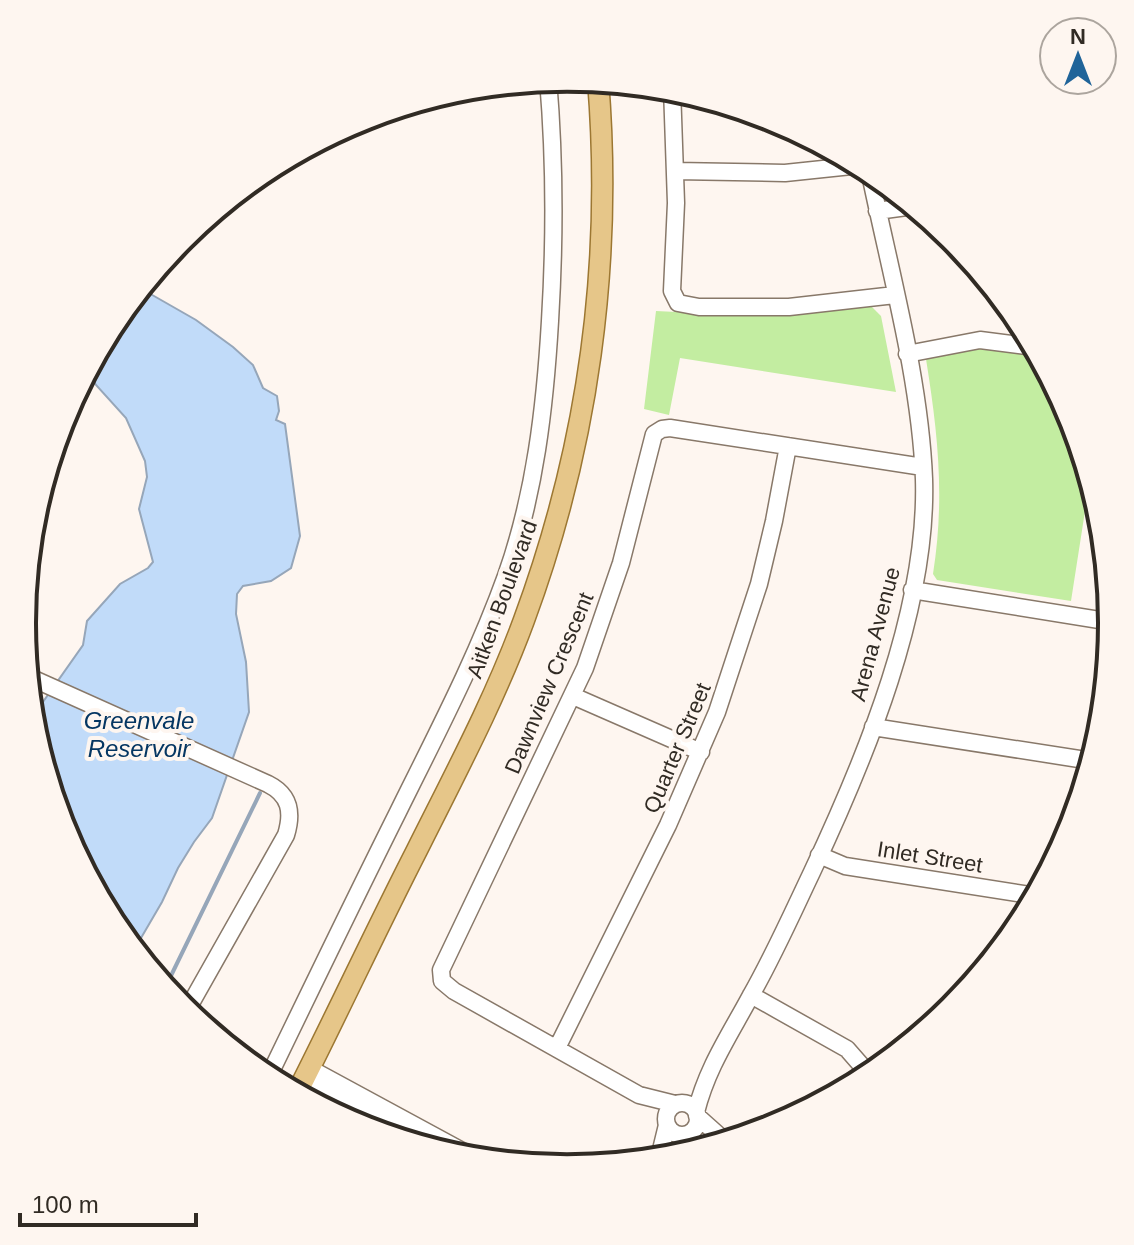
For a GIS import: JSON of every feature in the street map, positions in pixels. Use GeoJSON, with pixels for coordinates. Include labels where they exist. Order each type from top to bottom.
{"type":"FeatureCollection","features":[{"type":"Feature","properties":{"kind":"main road","name":"Aitken Boulevard"},"geometry":{"type":"LineString","coordinates":[[303,1081],[505,669],[550,544],[581,414],[596,314],[602,190],[598,93]]}},
{"type":"Feature","properties":{"kind":"street"},"geometry":{"type":"LineString","coordinates":[[274,1065],[449,708],[506,575],[514,547],[537,455],[547,373],[555,235],[549,93]]}},
{"type":"Feature","properties":{"kind":"street"},"geometry":{"type":"LineString","coordinates":[[673,102],[675,171],[672,291],[678,303],[699,307],[789,307],[895,295]]}},
{"type":"Feature","properties":{"kind":"street"},"geometry":{"type":"LineString","coordinates":[[675,171],[785,173],[839,167]]}},
{"type":"Feature","properties":{"kind":"street","name":"Arena Avenue"},"geometry":{"type":"LineString","coordinates":[[697,1114],[705,1078],[751,995],[819,855],[873,727],[894,664],[912,590],[922,530],[923,467],[907,354],[873,189]]}},
{"type":"Feature","properties":{"kind":"street"},"geometry":{"type":"LineString","coordinates":[[877,211],[899,208]]}},
{"type":"Feature","properties":{"kind":"street"},"geometry":{"type":"LineString","coordinates":[[907,354],[980,340],[1020,345]]}},
{"type":"Feature","properties":{"kind":"street","name":"Dawnview Crescent"},"geometry":{"type":"LineString","coordinates":[[666,1123],[639,1095],[448,987],[442,981],[441,973],[573,696],[614,587],[654,434],[670,428],[923,467]]}},
{"type":"Feature","properties":{"kind":"street","name":"Quarter Street"},"geometry":{"type":"LineString","coordinates":[[557,1048],[668,825],[728,683],[759,584],[788,446]]}},
{"type":"Feature","properties":{"kind":"street"},"geometry":{"type":"LineString","coordinates":[[912,590],[1098,620]]}},
{"type":"Feature","properties":{"kind":"street"},"geometry":{"type":"LineString","coordinates":[[40,682],[268,784],[283,794],[288,802],[291,814],[286,835],[193,999]]}},
{"type":"Feature","properties":{"kind":"street"},"geometry":{"type":"LineString","coordinates":[[573,696],[701,752]]}},
{"type":"Feature","properties":{"kind":"street"},"geometry":{"type":"LineString","coordinates":[[873,727],[1080,759]]}},
{"type":"Feature","properties":{"kind":"street","name":"Inlet Street"},"geometry":{"type":"LineString","coordinates":[[819,855],[845,866],[1023,894]]}},
{"type":"Feature","properties":{"kind":"street"},"geometry":{"type":"LineString","coordinates":[[751,995],[847,1049],[861,1065]]}},
{"type":"Feature","properties":{"kind":"street","name":"Arena Avenue"},"geometry":{"type":"LineString","coordinates":[[677,1103],[705,1078]]}},
{"type":"Feature","properties":{"kind":"street"},"geometry":{"type":"LineString","coordinates":[[303,1081],[366,1114]]}},
{"type":"Feature","properties":{"kind":"street"},"geometry":{"type":"LineString","coordinates":[[303,1081],[411,1129]]}},
{"type":"Feature","properties":{"kind":"street","name":"Dawnview Crescent"},"geometry":{"type":"LineString","coordinates":[[639,1095],[677,1103]]}},
{"type":"Feature","properties":{"kind":"street"},"geometry":{"type":"LineString","coordinates":[[662,1144],[668,1111],[677,1103],[689,1104],[714,1132]]}},
{"type":"Feature","properties":{"kind":"street"},"geometry":{"type":"LineString","coordinates":[[678,1141],[696,1126],[697,1114]]}},
{"type":"Feature","properties":{"kind":"street"},"geometry":{"type":"LineString","coordinates":[[666,1123],[674,1132],[698,1137]]}},
{"type":"Feature","properties":{"kind":"green space"},"geometry":{"type":"Polygon","coordinates":[[[871,306],[881,316],[896,392],[680,358],[669,415],[644,409],[656,311],[764,313],[871,306]]]}},
{"type":"Feature","properties":{"kind":"green space"},"geometry":{"type":"Polygon","coordinates":[[[983,346],[1024,353],[1027,357],[1058,419],[1085,508],[1071,601],[937,580],[933,574],[939,492],[927,356],[983,346]]]}},
{"type":"Feature","properties":{"kind":"water","name":"Greenvale Reservoir"},"geometry":{"type":"Polygon","coordinates":[[[150,294],[196,320],[233,347],[253,365],[263,388],[277,396],[279,411],[276,420],[285,424],[300,536],[291,568],[271,581],[243,586],[237,594],[236,614],[246,662],[249,712],[212,818],[178,868],[141,939],[107,888],[76,826],[54,760],[43,703],[83,645],[87,621],[120,584],[153,562],[139,509],[147,477],[145,461],[126,418],[94,382],[107,357],[150,294]]]}},
{"type":"Feature","properties":{"kind":"waterway"},"geometry":{"type":"LineString","coordinates":[[171,976],[260,793]]}}]}
